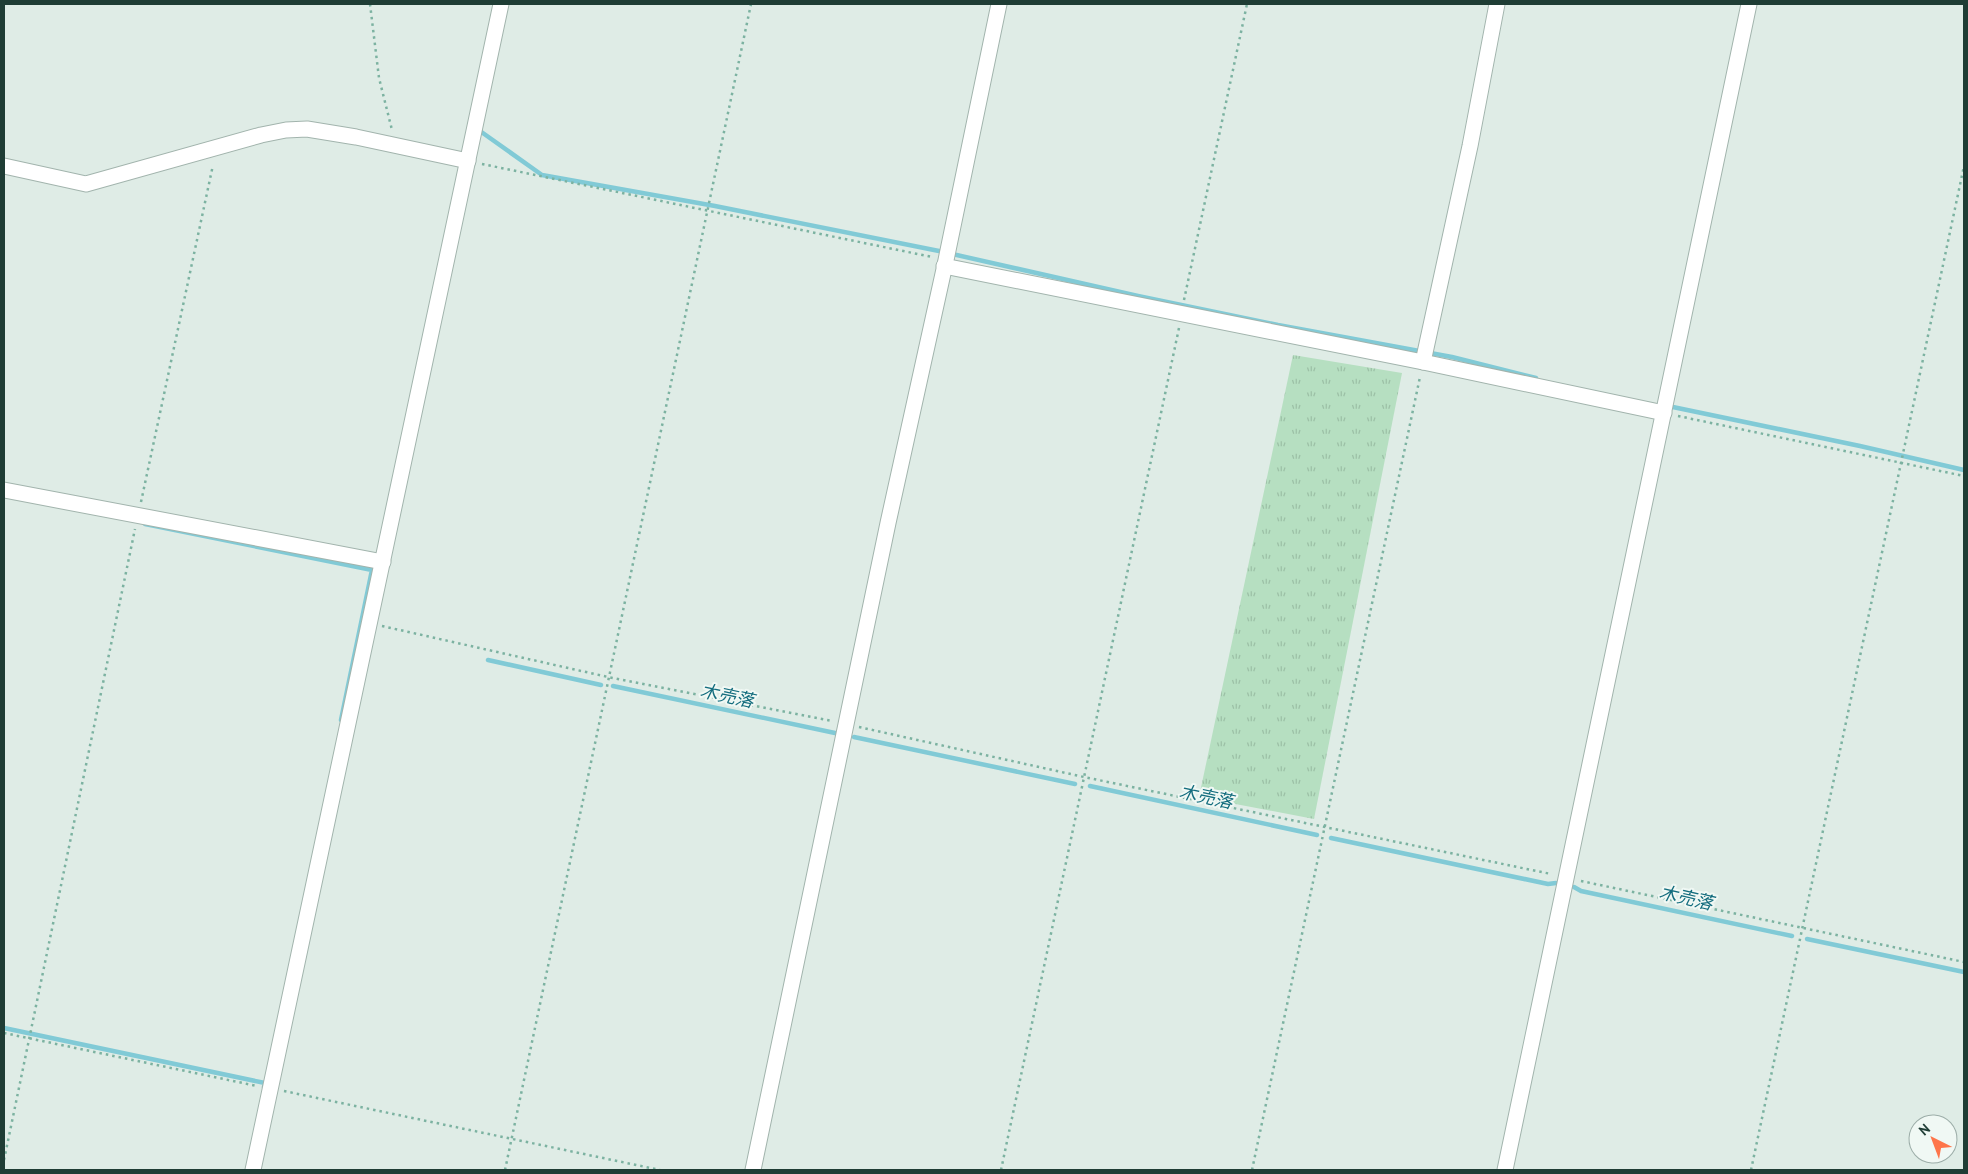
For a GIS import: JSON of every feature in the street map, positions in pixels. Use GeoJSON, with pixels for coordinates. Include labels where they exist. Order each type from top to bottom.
{"type":"FeatureCollection","features":[{"type":"Feature","properties":{"kind":"street"},"geometry":{"type":"LineString","coordinates":[[253,1170],[501,4]]}},
{"type":"Feature","properties":{"kind":"street"},"geometry":{"type":"LineString","coordinates":[[753,1170],[999,4]]}},
{"type":"Feature","properties":{"kind":"street"},"geometry":{"type":"LineString","coordinates":[[1423,362],[1470,146],[1497,4]]}},
{"type":"Feature","properties":{"kind":"street"},"geometry":{"type":"LineString","coordinates":[[1504,1170],[1749,4]]}},
{"type":"Feature","properties":{"kind":"street"},"geometry":{"type":"LineString","coordinates":[[4,166],[86,184],[278,132],[306,129],[356,137],[468,161]]}},
{"type":"Feature","properties":{"kind":"street"},"geometry":{"type":"LineString","coordinates":[[945,263],[1182,314],[1664,413]]}},
{"type":"Feature","properties":{"kind":"street"},"geometry":{"type":"LineString","coordinates":[[4,490],[138,517],[383,562]]}},
{"type":"Feature","properties":{"kind":"path"},"geometry":{"type":"LineString","coordinates":[[370,4],[379,78],[396,146]]}},
{"type":"Feature","properties":{"kind":"path"},"geometry":{"type":"LineString","coordinates":[[505,1170],[706,210],[751,4]]}},
{"type":"Feature","properties":{"kind":"path"},"geometry":{"type":"LineString","coordinates":[[1001,1170],[1247,4]]}},
{"type":"Feature","properties":{"kind":"path"},"geometry":{"type":"LineString","coordinates":[[4,1160],[216,149]]}},
{"type":"Feature","properties":{"kind":"path"},"geometry":{"type":"LineString","coordinates":[[468,161],[706,210],[945,263]]}},
{"type":"Feature","properties":{"kind":"path"},"geometry":{"type":"LineString","coordinates":[[1751,1170],[1964,166]]}},
{"type":"Feature","properties":{"kind":"path"},"geometry":{"type":"LineString","coordinates":[[1252,1170],[1423,362]]}},
{"type":"Feature","properties":{"kind":"path"},"geometry":{"type":"LineString","coordinates":[[1664,413],[1964,476]]}},
{"type":"Feature","properties":{"kind":"path"},"geometry":{"type":"LineString","coordinates":[[369,623],[608,677],[846,724],[1084,777],[1964,962]]}},
{"type":"Feature","properties":{"kind":"path"},"geometry":{"type":"LineString","coordinates":[[4,1033],[660,1170]]}},
{"type":"Feature","properties":{"kind":"green space"},"geometry":{"type":"Polygon","coordinates":[[[1293,355],[1402,373],[1314,819],[1199,797],[1293,355]]]}},
{"type":"Feature","properties":{"kind":"waterway"},"geometry":{"type":"LineString","coordinates":[[480,131],[542,175],[715,206],[939,251],[1138,296],[1278,325],[1452,357],[1536,378]]}},
{"type":"Feature","properties":{"kind":"waterway"},"geometry":{"type":"LineString","coordinates":[[1668,406],[1964,470]]}},
{"type":"Feature","properties":{"kind":"waterway"},"geometry":{"type":"LineString","coordinates":[[145,524],[372,570],[341,720]]}},
{"type":"Feature","properties":{"kind":"waterway","name":"木売落"},"geometry":{"type":"LineString","coordinates":[[488,660],[601,685]]}},
{"type":"Feature","properties":{"kind":"waterway","name":"木売落"},"geometry":{"type":"LineString","coordinates":[[613,686],[835,733]]}},
{"type":"Feature","properties":{"kind":"waterway","name":"木売落"},"geometry":{"type":"LineString","coordinates":[[854,737],[1075,784]]}},
{"type":"Feature","properties":{"kind":"waterway","name":"木売落"},"geometry":{"type":"LineString","coordinates":[[1090,786],[1317,835]]}},
{"type":"Feature","properties":{"kind":"waterway","name":"木売落"},"geometry":{"type":"LineString","coordinates":[[1331,838],[1548,884],[1556,883]]}},
{"type":"Feature","properties":{"kind":"waterway","name":"木売落"},"geometry":{"type":"LineString","coordinates":[[1574,887],[1581,891],[1792,936]]}},
{"type":"Feature","properties":{"kind":"waterway","name":"木売落"},"geometry":{"type":"LineString","coordinates":[[1807,939],[1964,972]]}},
{"type":"Feature","properties":{"kind":"waterway"},"geometry":{"type":"LineString","coordinates":[[4,1028],[265,1083],[264,1087]]}}]}
